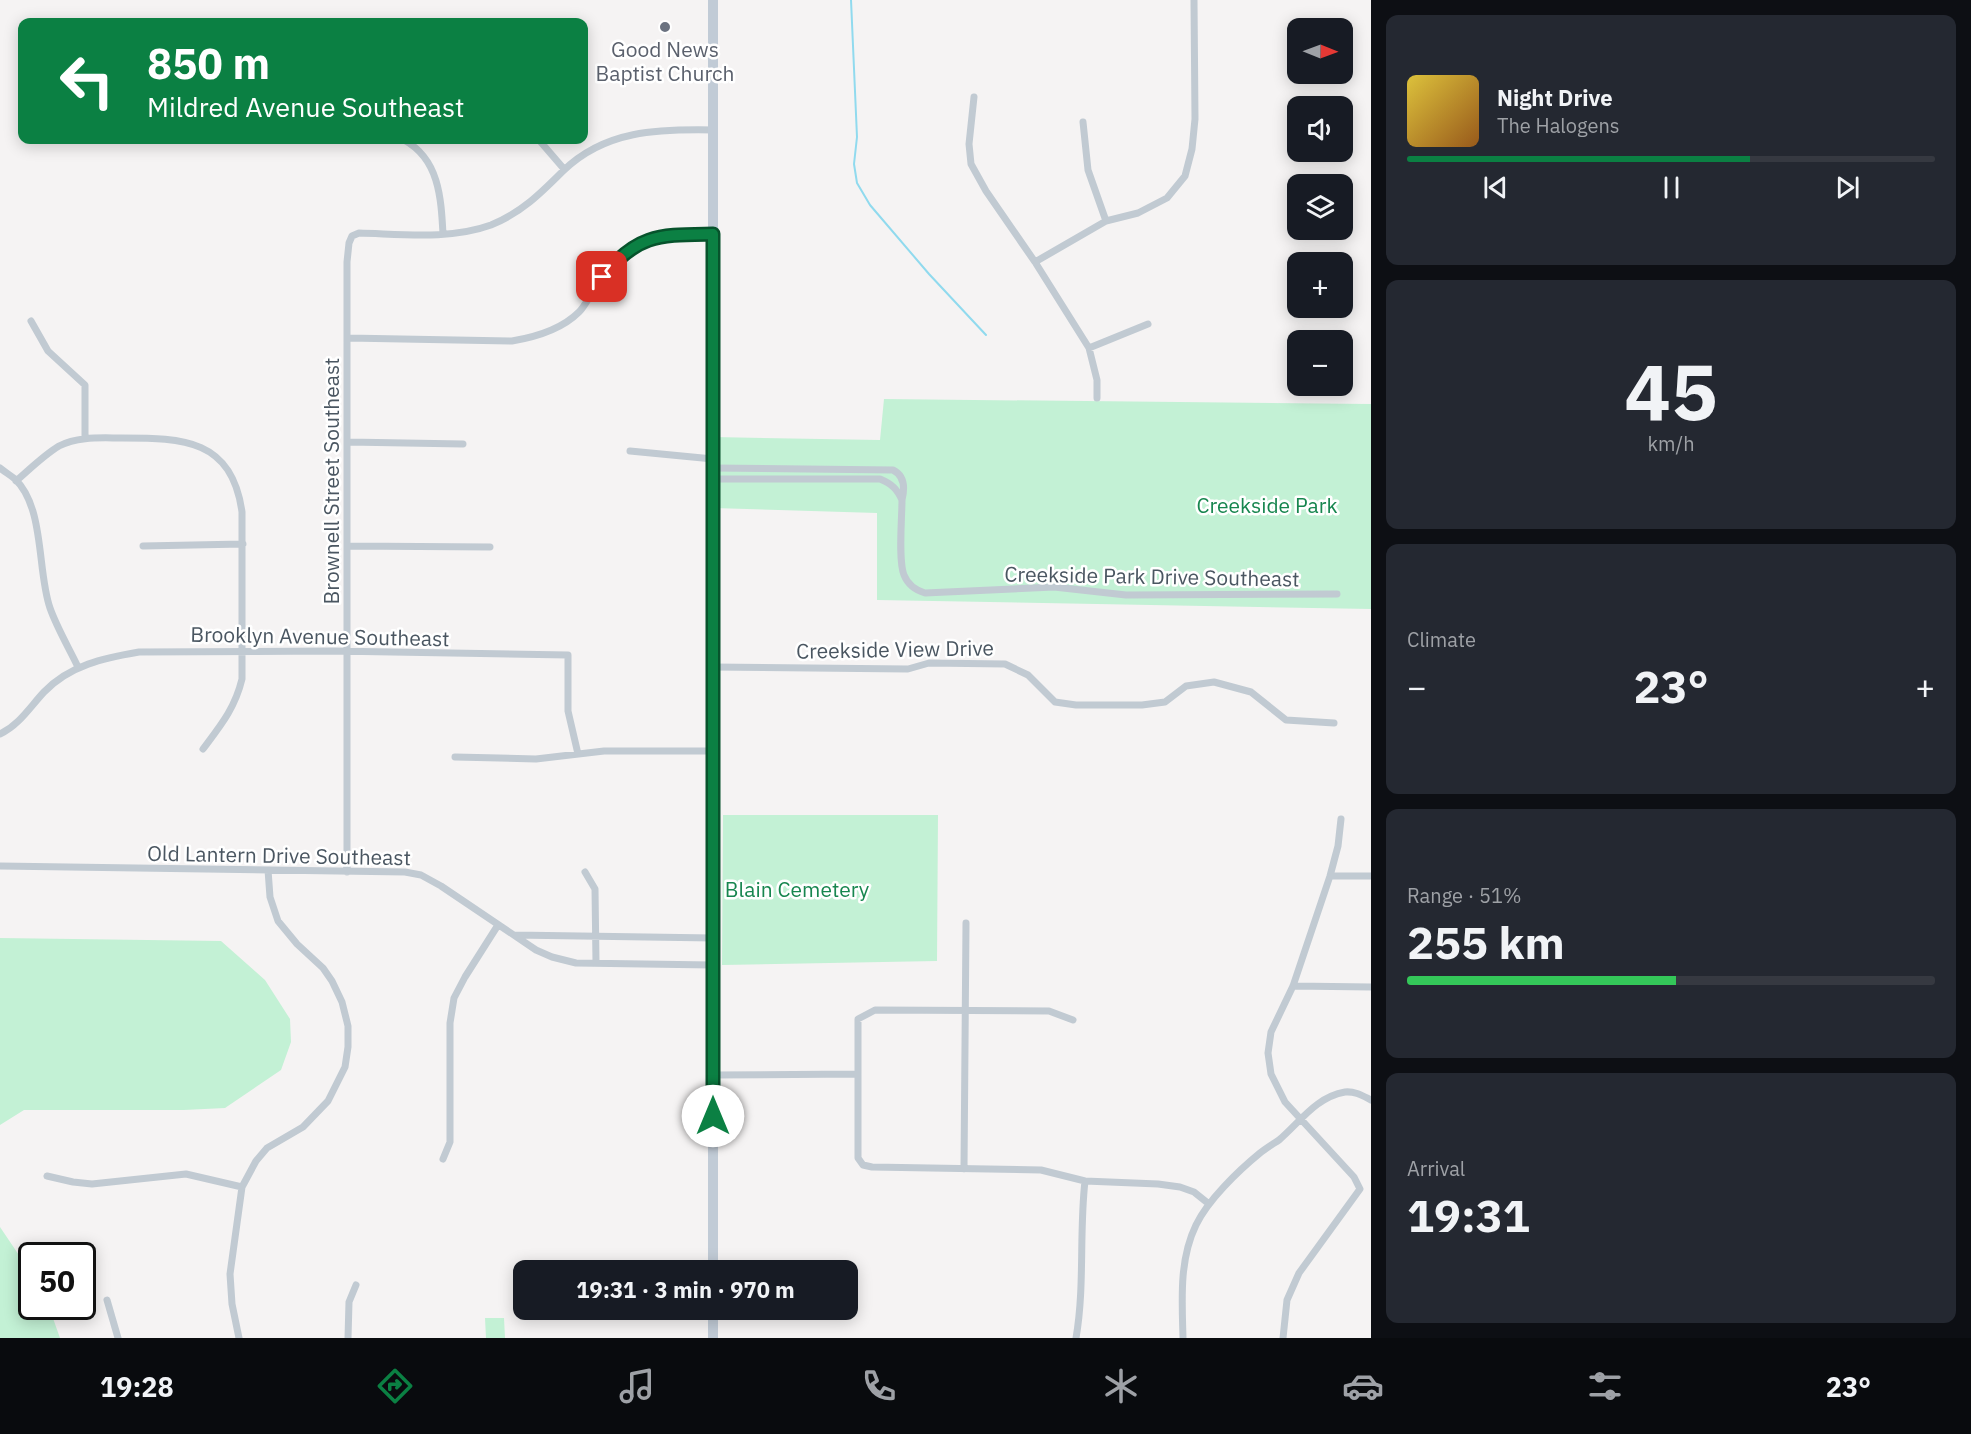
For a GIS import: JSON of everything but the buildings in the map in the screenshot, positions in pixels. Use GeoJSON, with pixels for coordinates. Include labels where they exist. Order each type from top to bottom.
{"type":"FeatureCollection","features":[{"type":"Feature","properties":{"kind":"main road"},"geometry":{"type":"LineString","coordinates":[[713,0],[713,1260]]}},
{"type":"Feature","properties":{"kind":"main road"},"geometry":{"type":"LineString","coordinates":[[713,1320],[713,1338]]}},
{"type":"Feature","properties":{"kind":"street"},"geometry":{"type":"LineString","coordinates":[[1035,262],[1106,221],[1138,213],[1167,198],[1185,176],[1192,149],[1195,119],[1194,0]]}},
{"type":"Feature","properties":{"kind":"street"},"geometry":{"type":"LineString","coordinates":[[974,97],[969,144],[971,164],[986,191],[1035,262],[1089,348],[1097,380],[1097,398]]}},
{"type":"Feature","properties":{"kind":"street"},"geometry":{"type":"LineString","coordinates":[[1083,122],[1088,170],[1106,221]]}},
{"type":"Feature","properties":{"kind":"street"},"geometry":{"type":"LineString","coordinates":[[410,144],[421,152],[434,173],[442,201],[443,234],[480,228],[512,215],[547,188],[564,169],[612,140],[638,133],[672,129],[713,130]]}},
{"type":"Feature","properties":{"kind":"street"},"geometry":{"type":"LineString","coordinates":[[542,144],[564,169]]}},
{"type":"Feature","properties":{"kind":"street","name":"Brownell Street Southeast"},"geometry":{"type":"LineString","coordinates":[[346,872],[347,262],[349,243],[352,236],[359,233],[443,234]]}},
{"type":"Feature","properties":{"kind":"street"},"geometry":{"type":"LineString","coordinates":[[348,338],[512,341],[533,338],[556,329],[580,311],[617,259],[629,250],[665,235],[713,234]]}},
{"type":"Feature","properties":{"kind":"street"},"geometry":{"type":"LineString","coordinates":[[31,321],[48,351],[86,385],[86,438]]}},
{"type":"Feature","properties":{"kind":"street"},"geometry":{"type":"LineString","coordinates":[[1089,348],[1148,324]]}},
{"type":"Feature","properties":{"kind":"street"},"geometry":{"type":"LineString","coordinates":[[16,481],[60,446],[86,438],[174,439],[193,442],[206,450],[229,471],[240,495],[243,544],[242,679],[238,697],[203,749]]}},
{"type":"Feature","properties":{"kind":"street"},"geometry":{"type":"LineString","coordinates":[[348,442],[463,444]]}},
{"type":"Feature","properties":{"kind":"street"},"geometry":{"type":"LineString","coordinates":[[630,451],[713,468],[880,479],[890,483],[898,490],[902,500]]}},
{"type":"Feature","properties":{"kind":"street"},"geometry":{"type":"LineString","coordinates":[[0,468],[16,481],[32,511],[38,533],[43,580],[50,609],[78,667]]}},
{"type":"Feature","properties":{"kind":"street","name":"Creekside Park Drive Southeast"},"geometry":{"type":"LineString","coordinates":[[713,468],[897,471],[904,483],[902,566],[910,585],[925,593],[1054,587],[1126,595],[1337,594]]}},
{"type":"Feature","properties":{"kind":"street"},"geometry":{"type":"LineString","coordinates":[[143,546],[243,544]]}},
{"type":"Feature","properties":{"kind":"street"},"geometry":{"type":"LineString","coordinates":[[348,546],[490,547]]}},
{"type":"Feature","properties":{"kind":"street","name":"Brooklyn Avenue Southeast"},"geometry":{"type":"LineString","coordinates":[[0,734],[19,721],[46,690],[78,667],[107,657],[138,652],[568,655],[568,711],[578,754]]}},
{"type":"Feature","properties":{"kind":"street","name":"Creekside View Drive"},"geometry":{"type":"LineString","coordinates":[[712,667],[908,669],[929,663],[1005,664],[1028,675],[1055,702],[1076,705],[1142,705],[1166,702],[1185,686],[1214,681],[1251,692],[1286,720],[1334,723]]}},
{"type":"Feature","properties":{"kind":"street"},"geometry":{"type":"LineString","coordinates":[[455,757],[536,759],[631,750],[712,751]]}},
{"type":"Feature","properties":{"kind":"street"},"geometry":{"type":"LineString","coordinates":[[1283,1338],[1287,1300],[1299,1273],[1360,1189],[1359,1184],[1285,1102],[1271,1074],[1268,1053],[1271,1032],[1293,986],[1330,876],[1338,846],[1341,819]]}},
{"type":"Feature","properties":{"kind":"street","name":"Old Lantern Drive Southeast"},"geometry":{"type":"LineString","coordinates":[[0,866],[405,872],[421,875],[441,886],[536,950],[552,957],[576,963],[712,965]]}},
{"type":"Feature","properties":{"kind":"street"},"geometry":{"type":"LineString","coordinates":[[238,1338],[230,1274],[242,1187],[256,1161],[267,1148],[303,1127],[328,1101],[345,1067],[348,1047],[348,1026],[342,1002],[323,968],[297,944],[278,921],[270,897],[268,870]]}},
{"type":"Feature","properties":{"kind":"street"},"geometry":{"type":"LineString","coordinates":[[585,872],[595,890],[596,963]]}},
{"type":"Feature","properties":{"kind":"street"},"geometry":{"type":"LineString","coordinates":[[1330,876],[1371,876]]}},
{"type":"Feature","properties":{"kind":"street"},"geometry":{"type":"LineString","coordinates":[[964,1169],[966,923]]}},
{"type":"Feature","properties":{"kind":"street"},"geometry":{"type":"LineString","coordinates":[[443,1159],[450,1142],[450,1023],[454,998],[465,976],[498,925]]}},
{"type":"Feature","properties":{"kind":"street"},"geometry":{"type":"LineString","coordinates":[[513,935],[713,938]]}},
{"type":"Feature","properties":{"kind":"street"},"geometry":{"type":"LineString","coordinates":[[1293,986],[1371,987]]}},
{"type":"Feature","properties":{"kind":"street"},"geometry":{"type":"LineString","coordinates":[[1073,1020],[1049,1011],[875,1010],[858,1019],[858,1158],[863,1165],[1041,1170],[1085,1181],[1158,1184],[1180,1187],[1194,1192],[1209,1204]]}},
{"type":"Feature","properties":{"kind":"street"},"geometry":{"type":"LineString","coordinates":[[713,1075],[858,1074]]}},
{"type":"Feature","properties":{"kind":"street"},"geometry":{"type":"LineString","coordinates":[[1183,1338],[1184,1266],[1197,1223],[1209,1204],[1251,1161],[1316,1105],[1346,1092],[1358,1093],[1371,1100]]}},
{"type":"Feature","properties":{"kind":"street"},"geometry":{"type":"LineString","coordinates":[[47,1176],[92,1184],[186,1174],[242,1187]]}},
{"type":"Feature","properties":{"kind":"street"},"geometry":{"type":"LineString","coordinates":[[1076,1338],[1080,1312],[1082,1204],[1085,1181]]}},
{"type":"Feature","properties":{"kind":"street"},"geometry":{"type":"LineString","coordinates":[[348,1338],[349,1302],[356,1285]]}},
{"type":"Feature","properties":{"kind":"street"},"geometry":{"type":"LineString","coordinates":[[107,1300],[118,1338]]}},
{"type":"Feature","properties":{"kind":"green space","name":"Creekside Park"},"geometry":{"type":"Polygon","coordinates":[[[884,399],[1371,404],[1371,609],[877,600],[877,513],[713,508],[713,437],[880,440],[884,399]]]}},
{"type":"Feature","properties":{"kind":"green space","name":"Blain Cemetery"},"geometry":{"type":"Polygon","coordinates":[[[723,815],[938,815],[937,961],[722,965],[723,815]]]}},
{"type":"Feature","properties":{"kind":"green space"},"geometry":{"type":"Polygon","coordinates":[[[0,938],[221,941],[265,980],[290,1019],[291,1042],[281,1070],[225,1108],[24,1110],[0,1125],[0,938]]]}},
{"type":"Feature","properties":{"kind":"green space"},"geometry":{"type":"Polygon","coordinates":[[[0,1227],[18,1254],[18,1320],[54,1320],[60,1338],[0,1338],[0,1227]]]}},
{"type":"Feature","properties":{"kind":"green space"},"geometry":{"type":"Polygon","coordinates":[[[485,1318],[504,1318],[505,1338],[486,1338],[485,1318]]]}},
{"type":"Feature","properties":{"kind":"waterway"},"geometry":{"type":"LineString","coordinates":[[851,0],[857,137],[854,164],[857,183],[870,205],[929,274],[986,335]]}},
{"type":"Feature","properties":{"kind":"place","name":"Good News Baptist Church"},"geometry":{"type":"Point","coordinates":[665,27]}},
{"type":"Feature","properties":{"kind":"route"},"geometry":{"type":"LineString","coordinates":[[602,277],[617,259],[639,244],[665,235],[713,234],[713,1116]]}}]}
